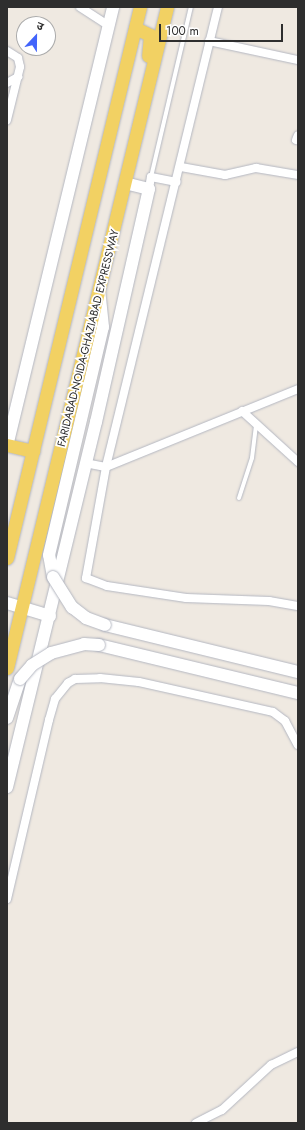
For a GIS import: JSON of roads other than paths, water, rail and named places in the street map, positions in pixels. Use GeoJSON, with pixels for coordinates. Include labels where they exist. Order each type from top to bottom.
{"type":"FeatureCollection","features":[{"type":"Feature","properties":{"kind":"main road"},"geometry":{"type":"LineString","coordinates":[[7,558],[140,7]]}},
{"type":"Feature","properties":{"kind":"main road","name":"FARIDABAD-NOIDA-GHAZIABAD EXPRESSWAY"},"geometry":{"type":"LineString","coordinates":[[7,668],[167,7]]}},
{"type":"Feature","properties":{"kind":"main road"},"geometry":{"type":"LineString","coordinates":[[135,28],[150,35],[146,78],[149,83]]}},
{"type":"Feature","properties":{"kind":"main road"},"geometry":{"type":"LineString","coordinates":[[7,445],[33,451]]}},
{"type":"Feature","properties":{"kind":"street"},"geometry":{"type":"LineString","coordinates":[[80,7],[108,25]]}},
{"type":"Feature","properties":{"kind":"street"},"geometry":{"type":"LineString","coordinates":[[7,445],[113,7]]}},
{"type":"Feature","properties":{"kind":"street"},"geometry":{"type":"LineString","coordinates":[[218,7],[181,167],[106,467],[86,578],[108,586],[186,598],[269,601],[298,606]]}},
{"type":"Feature","properties":{"kind":"street"},"geometry":{"type":"LineString","coordinates":[[210,41],[298,60]]}},
{"type":"Feature","properties":{"kind":"street"},"geometry":{"type":"LineString","coordinates":[[7,51],[20,62],[18,77],[7,120]]}},
{"type":"Feature","properties":{"kind":"street"},"geometry":{"type":"LineString","coordinates":[[7,84],[18,77]]}},
{"type":"Feature","properties":{"kind":"street"},"geometry":{"type":"LineString","coordinates":[[181,167],[226,175],[256,168],[298,175]]}},
{"type":"Feature","properties":{"kind":"street"},"geometry":{"type":"LineString","coordinates":[[125,183],[177,182]]}},
{"type":"Feature","properties":{"kind":"street"},"geometry":{"type":"LineString","coordinates":[[7,787],[50,616],[55,581],[85,463],[150,183]]}},
{"type":"Feature","properties":{"kind":"street"},"geometry":{"type":"LineString","coordinates":[[99,290],[103,327],[49,555],[55,581],[72,607],[86,618],[105,625],[187,647],[298,672]]}},
{"type":"Feature","properties":{"kind":"street"},"geometry":{"type":"LineString","coordinates":[[85,463],[106,467],[298,389]]}},
{"type":"Feature","properties":{"kind":"street"},"geometry":{"type":"LineString","coordinates":[[242,411],[298,462]]}},
{"type":"Feature","properties":{"kind":"street"},"geometry":{"type":"LineString","coordinates":[[7,603],[22,609],[50,616]]}},
{"type":"Feature","properties":{"kind":"street"},"geometry":{"type":"LineString","coordinates":[[7,718],[20,679],[32,665],[51,653],[84,644],[99,645],[298,693]]}},
{"type":"Feature","properties":{"kind":"street"},"geometry":{"type":"LineString","coordinates":[[7,899],[55,699],[68,683],[75,679],[100,678],[138,682],[273,712],[284,721],[298,745]]}},
{"type":"Feature","properties":{"kind":"street"},"geometry":{"type":"LineString","coordinates":[[196,1123],[222,1110],[271,1065],[298,1052]]}},
{"type":"Feature","properties":{"kind":"lane"},"geometry":{"type":"LineString","coordinates":[[150,183],[191,7]]}},
{"type":"Feature","properties":{"kind":"lane"},"geometry":{"type":"LineString","coordinates":[[239,498],[252,458],[256,423]]}}]}
